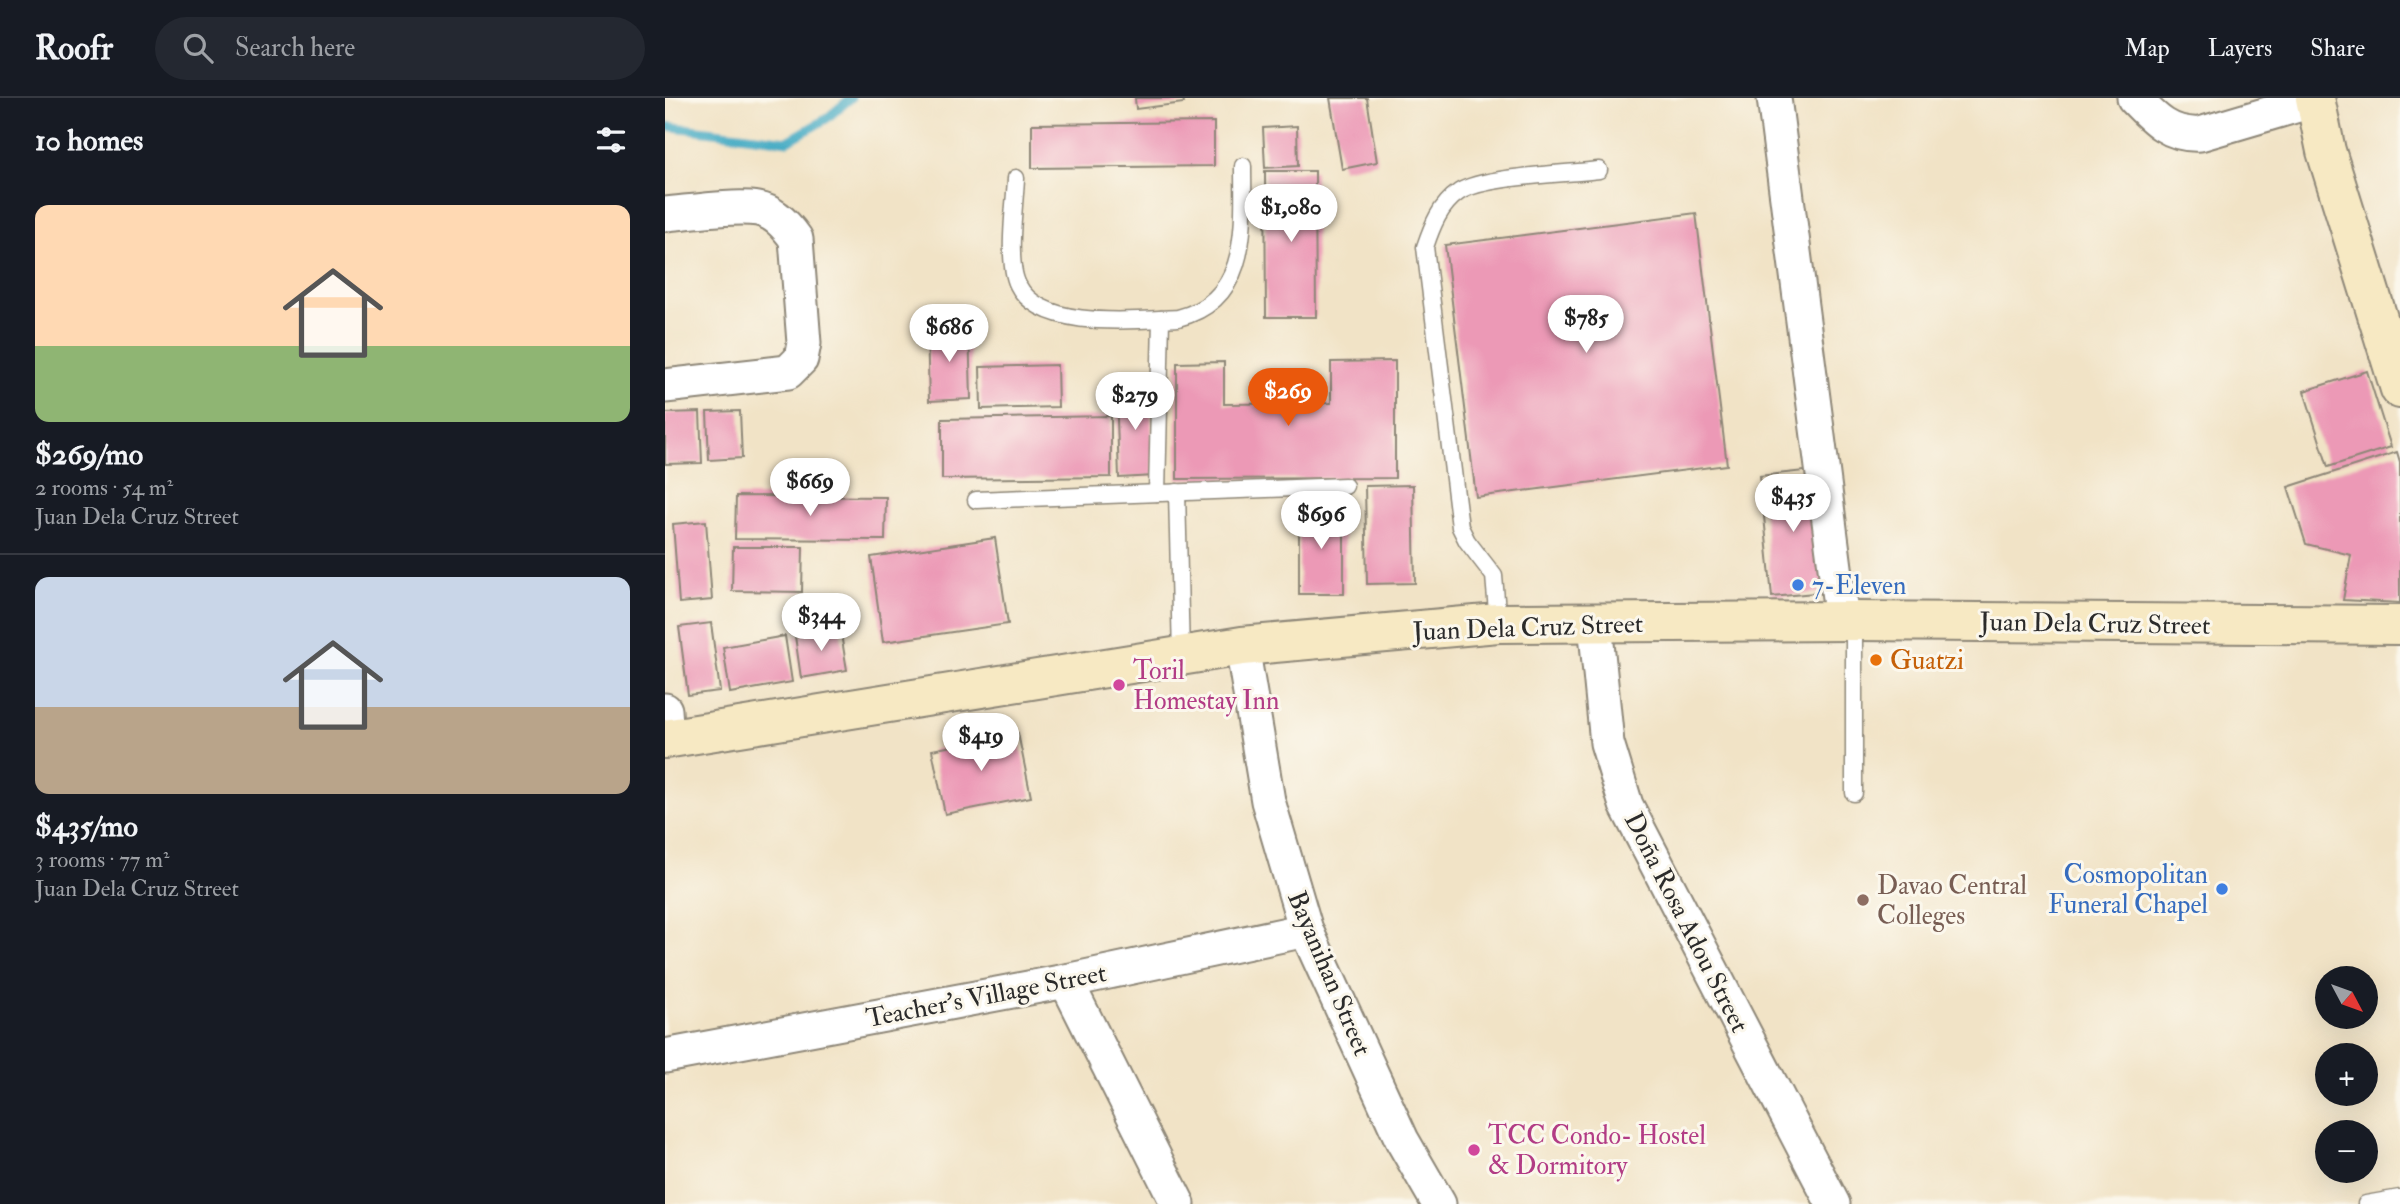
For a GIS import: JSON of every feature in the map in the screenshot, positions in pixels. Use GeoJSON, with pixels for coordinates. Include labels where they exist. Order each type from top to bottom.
{"type":"FeatureCollection","features":[{"type":"Feature","properties":{"kind":"street"},"geometry":{"type":"LineString","coordinates":[[1774,98],[1848,621]]}},
{"type":"Feature","properties":{"kind":"street"},"geometry":{"type":"LineString","coordinates":[[2134,98],[2151,116],[2182,135],[2200,134],[2315,99],[2326,151],[2400,389]]}},
{"type":"Feature","properties":{"kind":"street"},"geometry":{"type":"LineString","coordinates":[[665,214],[758,209],[780,220],[796,239],[804,343],[801,359],[788,372],[665,386]]}},
{"type":"Feature","properties":{"kind":"street","name":"Juan Dela Cruz Street"},"geometry":{"type":"LineString","coordinates":[[666,729],[1242,646],[1498,623],[1848,621],[2400,625]]}},
{"type":"Feature","properties":{"kind":"street","name":"Doña Rosa Adou Street"},"geometry":{"type":"LineString","coordinates":[[1595,622],[1607,743],[1626,805],[1833,1204]]}},
{"type":"Feature","properties":{"kind":"street","name":"Bayanihan Street"},"geometry":{"type":"LineString","coordinates":[[1242,646],[1268,801],[1306,930],[1402,1140],[1439,1204]]}},
{"type":"Feature","properties":{"kind":"street","name":"Teacher's Village Street"},"geometry":{"type":"LineString","coordinates":[[665,1056],[1066,981],[1306,930]]}},
{"type":"Feature","properties":{"kind":"street"},"geometry":{"type":"LineString","coordinates":[[1066,981],[1167,1201]]}},
{"type":"Feature","properties":{"kind":"lane"},"geometry":{"type":"LineString","coordinates":[[1016,178],[1013,267],[1018,285],[1033,303],[1071,318],[1161,319],[1195,314],[1212,302],[1226,286],[1238,261],[1243,238],[1243,166]]}},
{"type":"Feature","properties":{"kind":"lane"},"geometry":{"type":"LineString","coordinates":[[1498,623],[1494,576],[1467,541],[1460,527],[1425,247],[1433,224],[1445,205],[1460,191],[1479,184],[1599,170]]}},
{"type":"Feature","properties":{"kind":"lane"},"geometry":{"type":"LineString","coordinates":[[1157,493],[1161,319]]}},
{"type":"Feature","properties":{"kind":"lane"},"geometry":{"type":"LineString","coordinates":[[976,500],[1345,486]]}},
{"type":"Feature","properties":{"kind":"lane"},"geometry":{"type":"LineString","coordinates":[[1177,492],[1181,655]]}},
{"type":"Feature","properties":{"kind":"lane"},"geometry":{"type":"LineString","coordinates":[[1848,621],[1854,793]]}},
{"type":"Feature","properties":{"kind":"lane"},"geometry":{"type":"LineString","coordinates":[[2367,1204],[2400,1198]]}},
{"type":"Feature","properties":{"kind":"building"},"geometry":{"type":"Polygon","coordinates":[[[1135,98],[1183,98],[1184,103],[1136,109],[1135,98]]]}},
{"type":"Feature","properties":{"kind":"building"},"geometry":{"type":"Polygon","coordinates":[[[1330,98],[1367,98],[1377,162],[1342,169],[1330,98]]]}},
{"type":"Feature","properties":{"kind":"building"},"geometry":{"type":"Polygon","coordinates":[[[1214,122],[1214,166],[1032,168],[1032,124],[1214,122]]]}},
{"type":"Feature","properties":{"kind":"building"},"geometry":{"type":"Polygon","coordinates":[[[1297,126],[1298,166],[1265,168],[1263,128],[1297,126]]]}},
{"type":"Feature","properties":{"kind":"building"},"geometry":{"type":"Polygon","coordinates":[[[1265,171],[1315,171],[1316,317],[1266,317],[1265,171]]]}},
{"type":"Feature","properties":{"kind":"building"},"geometry":{"type":"Polygon","coordinates":[[[1696,213],[1727,465],[1476,497],[1445,245],[1696,213]]]}},
{"type":"Feature","properties":{"kind":"building"},"geometry":{"type":"Polygon","coordinates":[[[969,327],[971,399],[929,401],[927,328],[969,327]]]}},
{"type":"Feature","properties":{"kind":"building"},"geometry":{"type":"Polygon","coordinates":[[[1395,361],[1395,478],[1177,479],[1177,363],[1224,362],[1224,404],[1331,403],[1331,362],[1395,361]]]}},
{"type":"Feature","properties":{"kind":"building"},"geometry":{"type":"Polygon","coordinates":[[[1057,365],[1058,407],[981,409],[980,367],[1057,365]]]}},
{"type":"Feature","properties":{"kind":"building"},"geometry":{"type":"Polygon","coordinates":[[[2367,371],[2391,447],[2328,467],[2304,391],[2367,371]]]}},
{"type":"Feature","properties":{"kind":"building"},"geometry":{"type":"Polygon","coordinates":[[[1150,387],[1154,476],[1119,478],[1116,388],[1150,387]]]}},
{"type":"Feature","properties":{"kind":"building"},"geometry":{"type":"Polygon","coordinates":[[[740,411],[742,458],[709,460],[707,412],[740,411]]]}},
{"type":"Feature","properties":{"kind":"building"},"geometry":{"type":"Polygon","coordinates":[[[700,412],[702,463],[665,464],[665,413],[700,412]]]}},
{"type":"Feature","properties":{"kind":"building"},"geometry":{"type":"Polygon","coordinates":[[[1111,416],[1111,477],[942,479],[942,419],[1111,416]]]}},
{"type":"Feature","properties":{"kind":"building"},"geometry":{"type":"Polygon","coordinates":[[[2397,452],[2400,462],[2400,603],[2343,600],[2351,555],[2306,544],[2288,487],[2397,452]]]}},
{"type":"Feature","properties":{"kind":"building"},"geometry":{"type":"Polygon","coordinates":[[[1813,470],[1825,592],[1772,597],[1760,476],[1813,470]]]}},
{"type":"Feature","properties":{"kind":"building"},"geometry":{"type":"Polygon","coordinates":[[[1413,485],[1415,583],[1367,584],[1365,486],[1413,485]]]}},
{"type":"Feature","properties":{"kind":"building"},"geometry":{"type":"Polygon","coordinates":[[[736,496],[886,497],[885,540],[735,539],[736,496]]]}},
{"type":"Feature","properties":{"kind":"building"},"geometry":{"type":"Polygon","coordinates":[[[1299,507],[1344,507],[1344,594],[1299,594],[1299,507]]]}},
{"type":"Feature","properties":{"kind":"building"},"geometry":{"type":"Polygon","coordinates":[[[706,521],[712,600],[679,603],[673,524],[706,521]]]}},
{"type":"Feature","properties":{"kind":"building"},"geometry":{"type":"Polygon","coordinates":[[[995,538],[1008,624],[883,642],[871,557],[995,538]]]}},
{"type":"Feature","properties":{"kind":"building"},"geometry":{"type":"Polygon","coordinates":[[[733,547],[803,547],[802,592],[732,591],[733,547]]]}},
{"type":"Feature","properties":{"kind":"building"},"geometry":{"type":"Polygon","coordinates":[[[711,623],[720,691],[688,695],[679,627],[711,623]]]}},
{"type":"Feature","properties":{"kind":"building"},"geometry":{"type":"Polygon","coordinates":[[[840,628],[847,670],[801,678],[795,636],[840,628]]]}},
{"type":"Feature","properties":{"kind":"building"},"geometry":{"type":"Polygon","coordinates":[[[785,636],[792,682],[730,693],[723,647],[785,636]]]}},
{"type":"Feature","properties":{"kind":"building"},"geometry":{"type":"Polygon","coordinates":[[[1018,733],[1031,797],[945,814],[932,750],[1018,733]]]}},
{"type":"Feature","properties":{"kind":"waterway"},"geometry":{"type":"LineString","coordinates":[[665,126],[788,141],[826,119],[851,98]]}},
{"type":"Feature","properties":{"kind":"place","name":"7-Eleven"},"geometry":{"type":"Point","coordinates":[1798,585]}},
{"type":"Feature","properties":{"kind":"place","name":"Guatzi"},"geometry":{"type":"Point","coordinates":[1876,660]}},
{"type":"Feature","properties":{"kind":"place","name":"Toril Homestay Inn"},"geometry":{"type":"Point","coordinates":[1119,685]}},
{"type":"Feature","properties":{"kind":"place","name":"Cosmopolitan Funeral Chapel"},"geometry":{"type":"Point","coordinates":[2222,889]}},
{"type":"Feature","properties":{"kind":"place","name":"Davao Central Colleges"},"geometry":{"type":"Point","coordinates":[1863,900]}},
{"type":"Feature","properties":{"kind":"place","name":"TCC Condo- Hostel & Dormitory"},"geometry":{"type":"Point","coordinates":[1474,1150]}}]}
